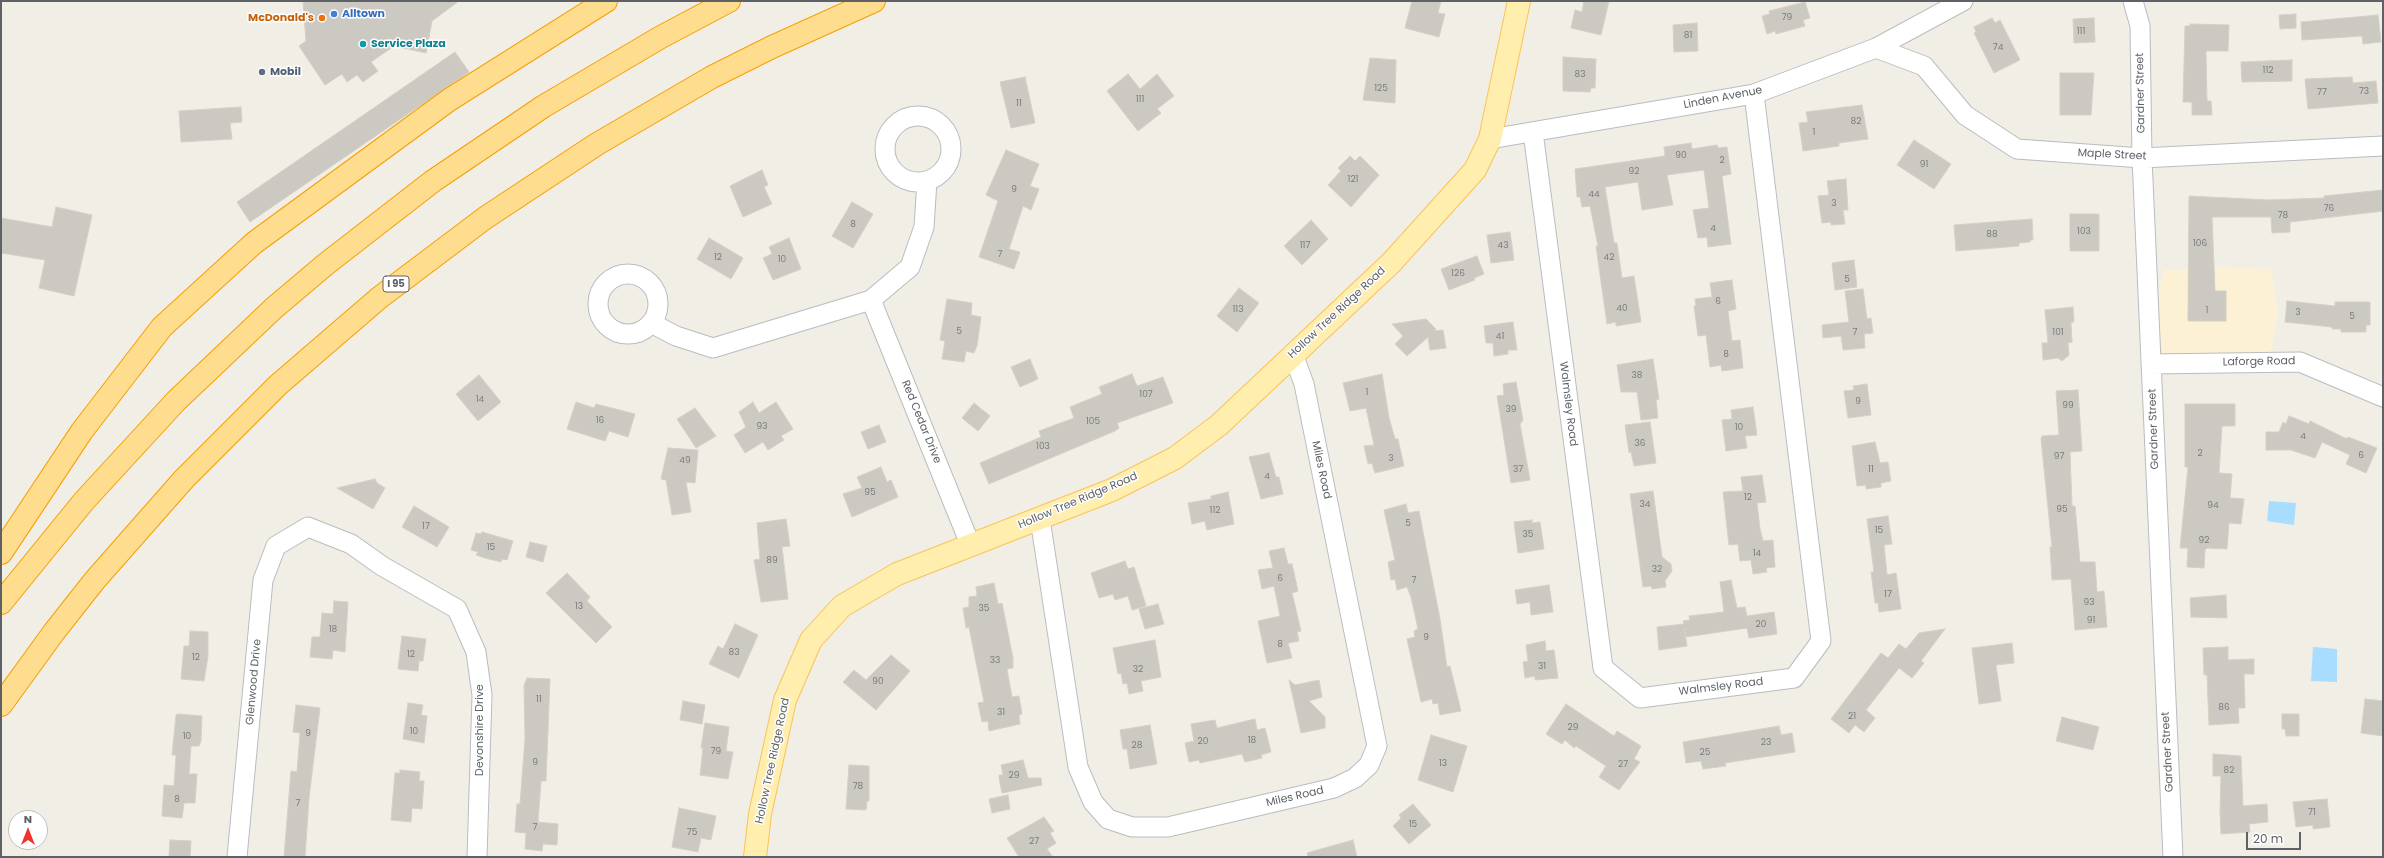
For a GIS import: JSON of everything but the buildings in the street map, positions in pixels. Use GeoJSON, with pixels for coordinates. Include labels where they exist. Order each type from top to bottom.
{"type":"FeatureCollection","features":[{"type":"Feature","properties":{"kind":"highway"},"geometry":{"type":"LineString","coordinates":[[1,553],[82,431],[162,327],[254,243],[449,100],[606,1]]}},
{"type":"Feature","properties":{"kind":"highway"},"geometry":{"type":"LineString","coordinates":[[1,603],[84,501],[176,401],[274,308],[326,264],[378,222],[488,142],[603,70],[730,1]]}},
{"type":"Feature","properties":{"kind":"highway","name":"I 95"},"geometry":{"type":"LineString","coordinates":[[1,705],[86,592],[184,480],[278,385],[379,298],[438,252],[540,180],[634,121],[758,54],[874,1]]}},
{"type":"Feature","properties":{"kind":"main road","name":"Hollow Tree Ridge Road"},"geometry":{"type":"LineString","coordinates":[[755,857],[760,814],[785,700],[811,640],[842,606],[897,574],[970,544],[1040,519],[1112,490],[1175,458],[1219,425],[1391,263],[1475,170],[1490,139],[1519,1]]}},
{"type":"Feature","properties":{"kind":"street","name":"Linden Avenue"},"geometry":{"type":"LineString","coordinates":[[1490,139],[1754,94],[1876,48],[1963,1]]}},
{"type":"Feature","properties":{"kind":"street","name":"Gardner Street"},"geometry":{"type":"LineString","coordinates":[[2133,1],[2140,26],[2142,158],[2173,857]]}},
{"type":"Feature","properties":{"kind":"street","name":"Maple Street"},"geometry":{"type":"LineString","coordinates":[[1876,48],[1924,66],[1965,115],[2017,149],[2142,158],[2383,146]]}},
{"type":"Feature","properties":{"kind":"street","name":"Walmsley Road"},"geometry":{"type":"LineString","coordinates":[[1533,132],[1603,668],[1640,698],[1794,678],[1821,641],[1754,94]]}},
{"type":"Feature","properties":{"kind":"street"},"geometry":{"type":"LineString","coordinates":[[651,323],[676,336],[713,348],[871,300],[910,267],[924,227],[927,182]]}},
{"type":"Feature","properties":{"kind":"street","name":"Red Cedar Drive"},"geometry":{"type":"LineString","coordinates":[[871,300],[970,544]]}},
{"type":"Feature","properties":{"kind":"street","name":"Miles Road"},"geometry":{"type":"LineString","coordinates":[[1040,519],[1078,767],[1092,802],[1108,819],[1132,827],[1168,827],[1334,788],[1355,778],[1369,765],[1377,746],[1304,384],[1293,354]]}},
{"type":"Feature","properties":{"kind":"street","name":"Laforge Road"},"geometry":{"type":"LineString","coordinates":[[2151,364],[2300,362],[2383,397]]}},
{"type":"Feature","properties":{"kind":"street","name":"Glenwood Drive"},"geometry":{"type":"LineString","coordinates":[[237,857],[263,580],[276,546],[308,528]]}},
{"type":"Feature","properties":{"kind":"street","name":"Devonshire Drive"},"geometry":{"type":"LineString","coordinates":[[308,528],[351,544],[382,566],[457,609],[476,652],[482,695],[477,857]]}},
{"type":"Feature","properties":{"kind":"sand"},"geometry":{"type":"Polygon","coordinates":[[[2222,267],[2271,269],[2278,312],[2271,353],[2163,355],[2158,330],[2157,300],[2164,270],[2222,267]]]}},
{"type":"Feature","properties":{"kind":"water"},"geometry":{"type":"Polygon","coordinates":[[[2269,501],[2296,503],[2294,525],[2267,521],[2269,501]]]}},
{"type":"Feature","properties":{"kind":"water"},"geometry":{"type":"Polygon","coordinates":[[[2313,647],[2337,649],[2337,682],[2311,681],[2313,647]]]}},
{"type":"Feature","properties":{"kind":"place","name":"Alltown"},"geometry":{"type":"Point","coordinates":[334,14]}},
{"type":"Feature","properties":{"kind":"place","name":"McDonald's"},"geometry":{"type":"Point","coordinates":[322,18]}},
{"type":"Feature","properties":{"kind":"place","name":"Service Plaza"},"geometry":{"type":"Point","coordinates":[363,44]}},
{"type":"Feature","properties":{"kind":"place","name":"Mobil"},"geometry":{"type":"Point","coordinates":[262,72]}}]}
